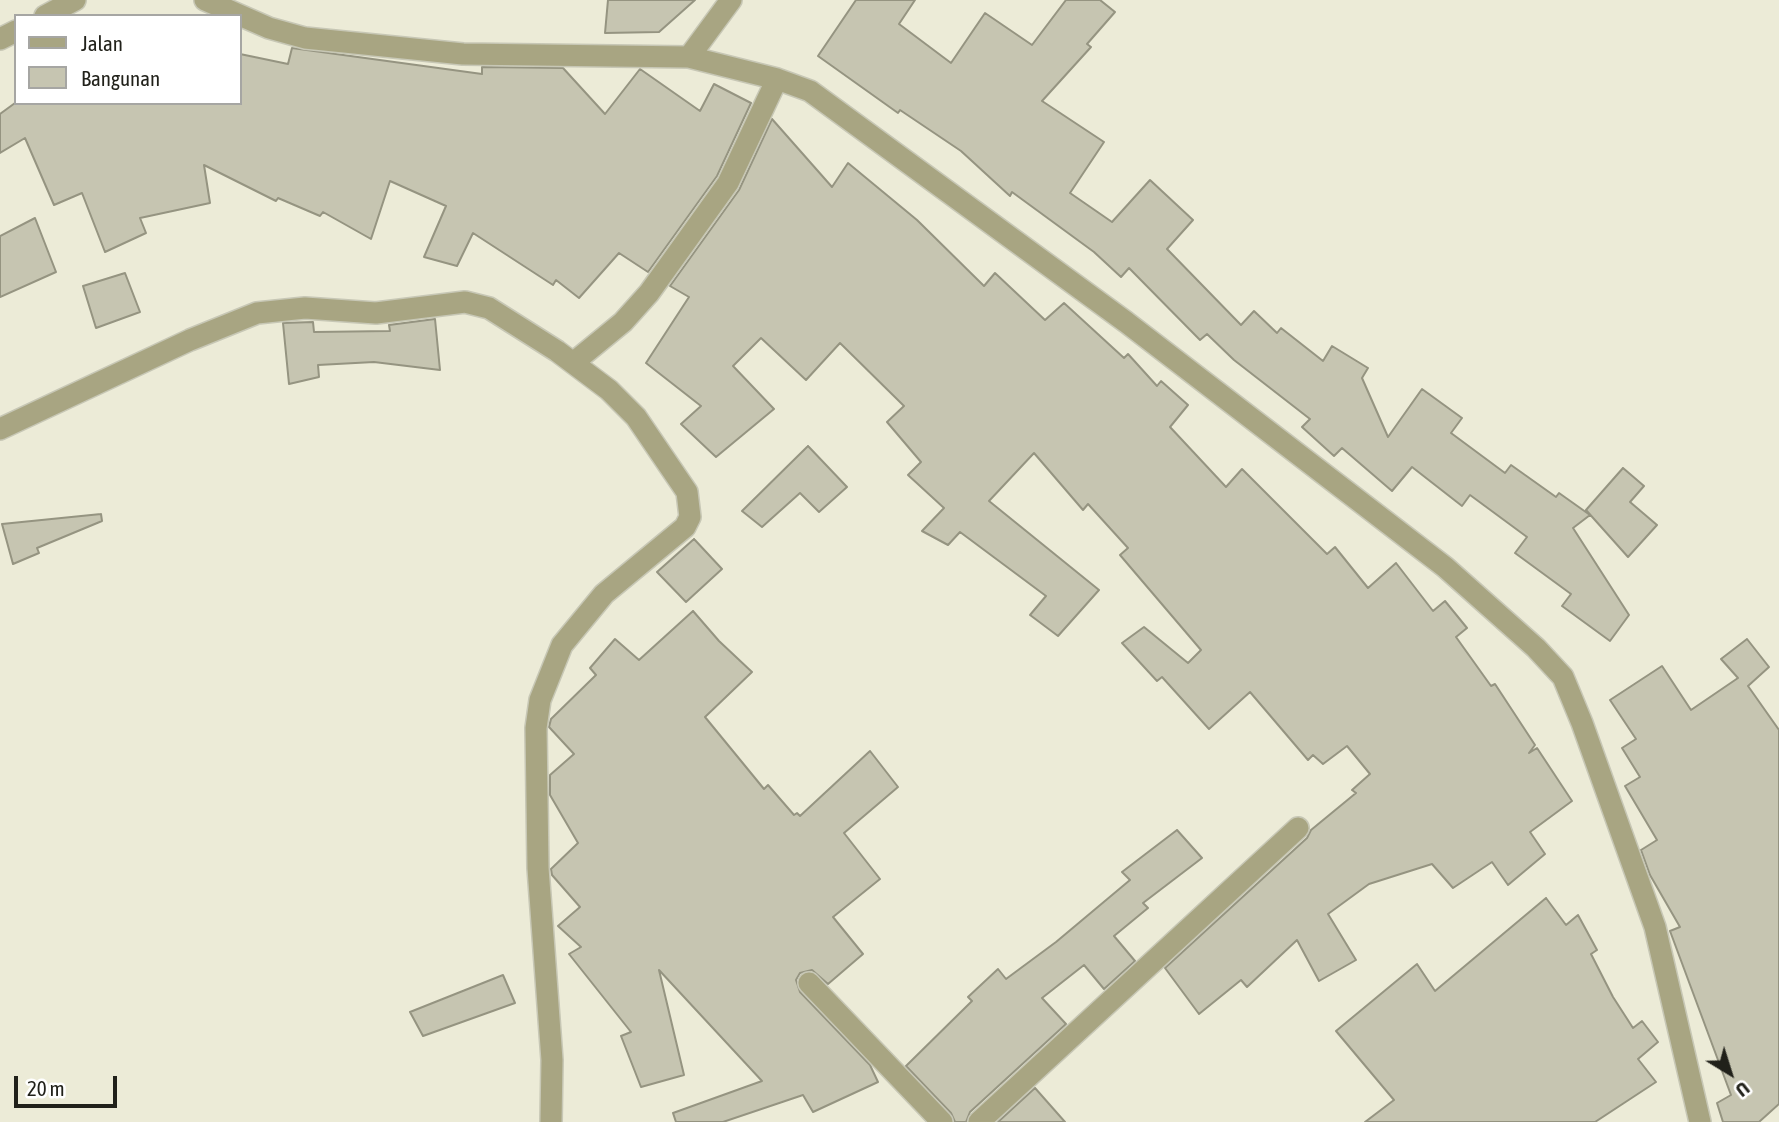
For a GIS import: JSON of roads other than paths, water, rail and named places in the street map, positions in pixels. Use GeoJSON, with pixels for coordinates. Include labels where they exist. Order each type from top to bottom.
{"type":"FeatureCollection","features":[{"type":"Feature","properties":{"kind":"street"},"geometry":{"type":"LineString","coordinates":[[49,14],[75,0]]}},
{"type":"Feature","properties":{"kind":"street"},"geometry":{"type":"LineString","coordinates":[[205,0],[236,14]]}},
{"type":"Feature","properties":{"kind":"street"},"geometry":{"type":"LineString","coordinates":[[689,57],[731,0]]}},
{"type":"Feature","properties":{"kind":"street"},"geometry":{"type":"LineString","coordinates":[[242,17],[269,29],[305,38],[463,54],[689,57],[777,79],[810,91],[1126,322],[1445,567],[1536,648],[1563,677],[1655,927],[1700,1122]]}},
{"type":"Feature","properties":{"kind":"street"},"geometry":{"type":"LineString","coordinates":[[573,363],[623,322],[649,293],[728,183],[777,79]]}},
{"type":"Feature","properties":{"kind":"street"},"geometry":{"type":"LineString","coordinates":[[0,429],[190,340],[257,313],[305,307],[376,313],[465,302],[489,308],[573,363],[609,390],[636,417],[687,492],[690,517],[685,527],[604,594],[562,645],[540,700],[536,728],[538,868],[552,1060],[551,1122]]}},
{"type":"Feature","properties":{"kind":"street"},"geometry":{"type":"LineString","coordinates":[[979,1122],[1298,828]]}},
{"type":"Feature","properties":{"kind":"street"},"geometry":{"type":"LineString","coordinates":[[809,982],[942,1122]]}}]}
